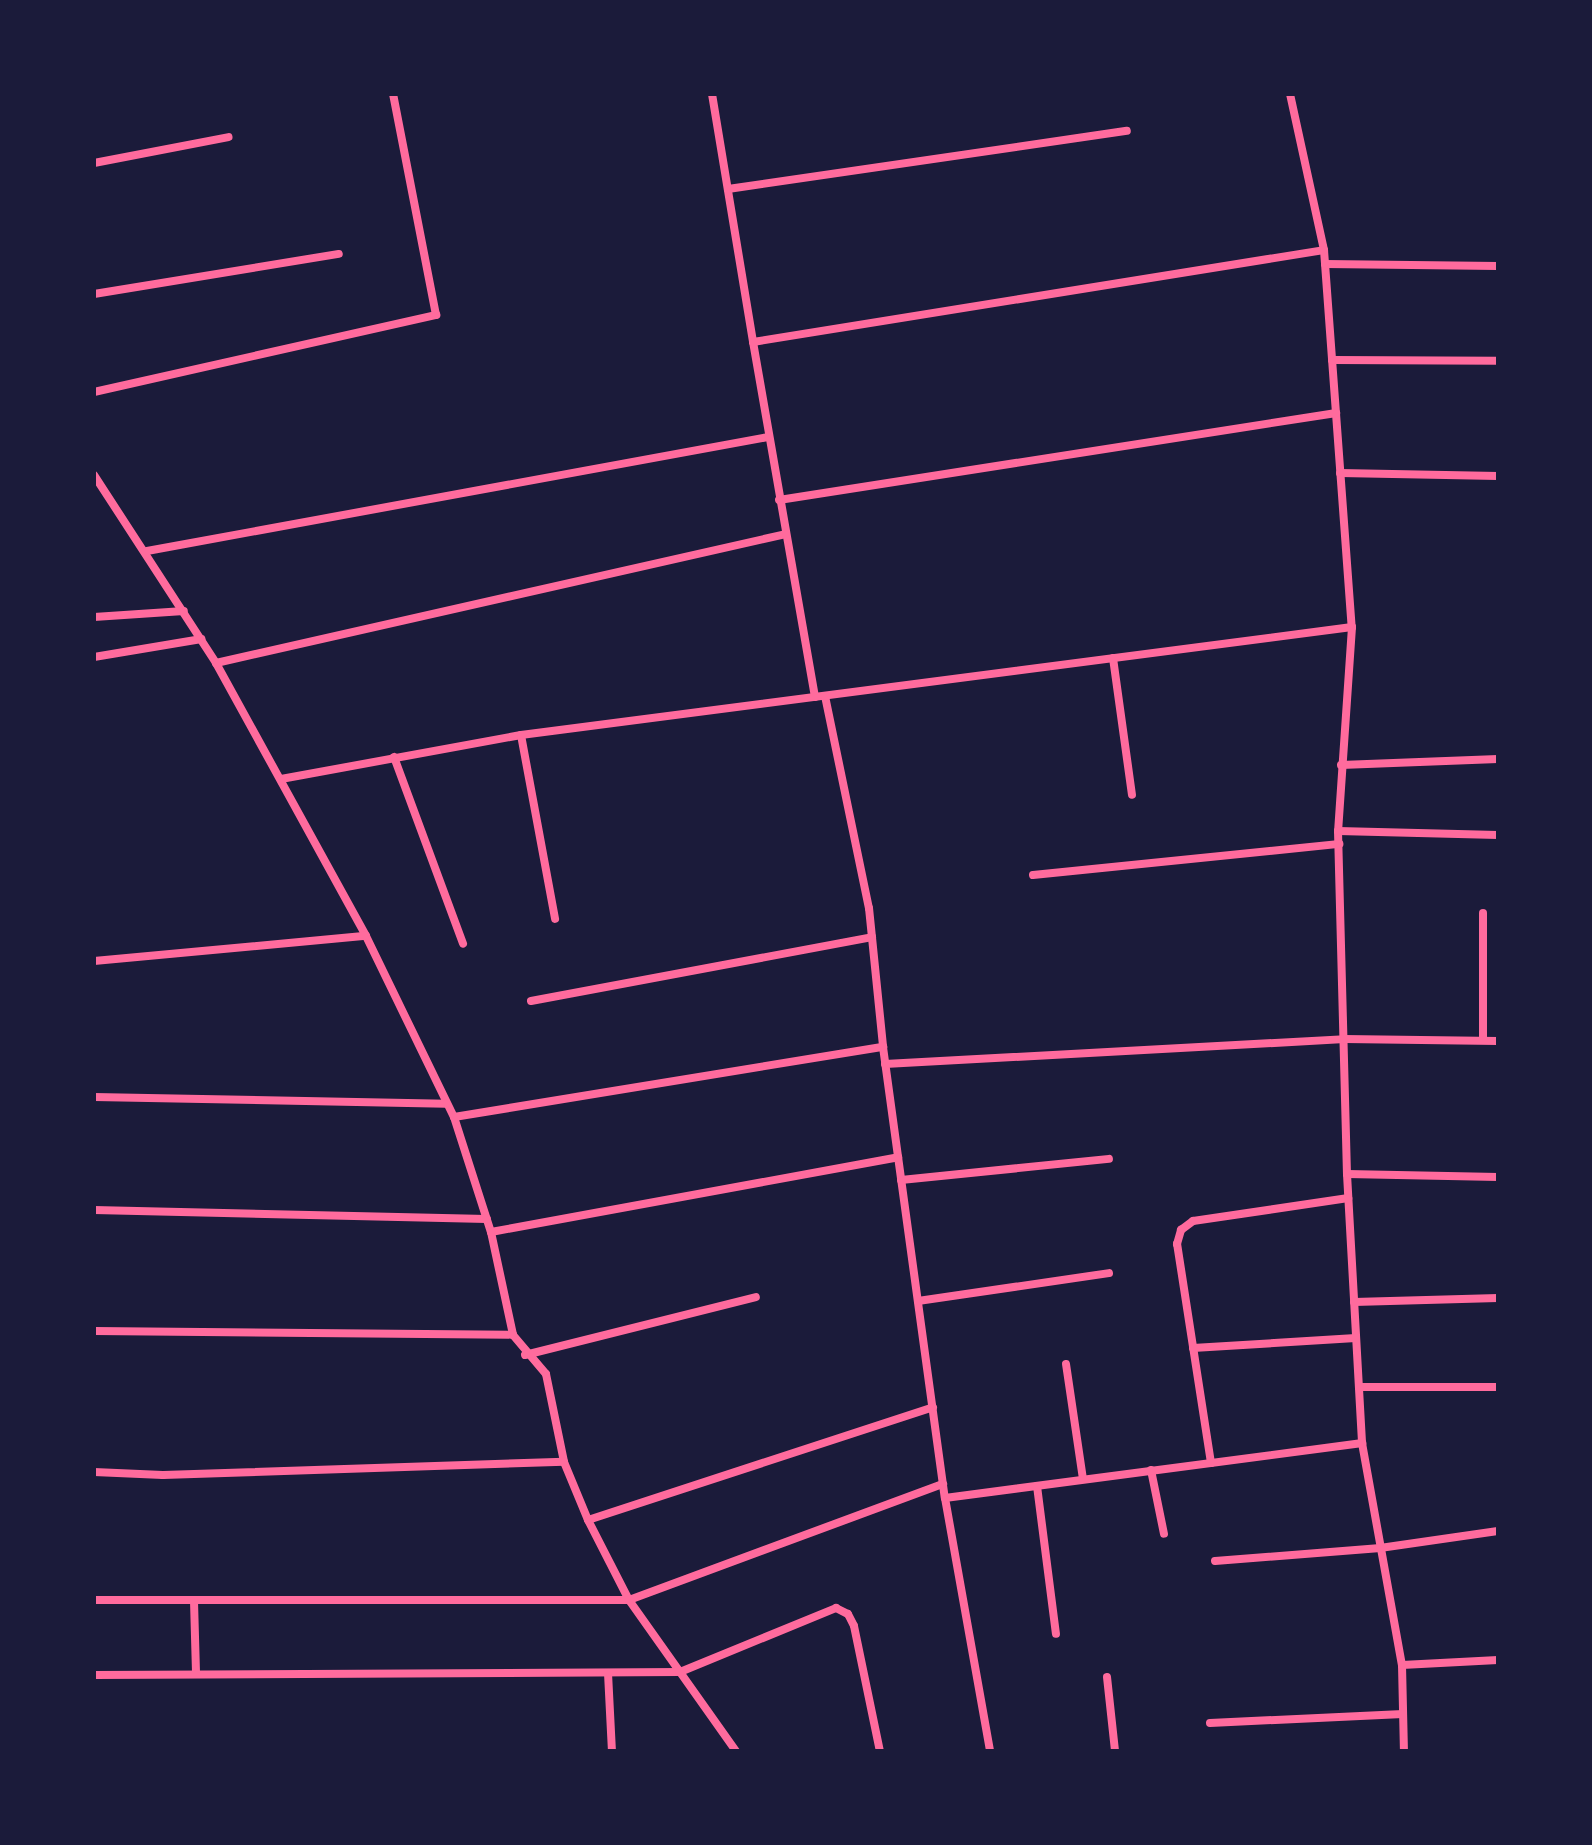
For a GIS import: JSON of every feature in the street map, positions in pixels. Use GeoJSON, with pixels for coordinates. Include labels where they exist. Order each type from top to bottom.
{"type":"FeatureCollection","features":[{"type":"Feature","properties":{"kind":"street"},"geometry":{"type":"LineString","coordinates":[[94,392],[426,321],[436,315],[437,305],[393,94]]}},
{"type":"Feature","properties":{"kind":"street"},"geometry":{"type":"LineString","coordinates":[[712,94],[779,500],[872,937],[885,1064],[945,1498],[990,1751]]}},
{"type":"Feature","properties":{"kind":"street"},"geometry":{"type":"LineString","coordinates":[[1292,96],[1324,250],[1352,627],[1338,831],[1348,1198],[1362,1443],[1402,1665],[1404,1751]]}},
{"type":"Feature","properties":{"kind":"street"},"geometry":{"type":"LineString","coordinates":[[728,189],[1127,131]]}},
{"type":"Feature","properties":{"kind":"street"},"geometry":{"type":"LineString","coordinates":[[94,163],[229,137]]}},
{"type":"Feature","properties":{"kind":"street"},"geometry":{"type":"LineString","coordinates":[[753,342],[1324,250]]}},
{"type":"Feature","properties":{"kind":"street"},"geometry":{"type":"LineString","coordinates":[[94,294],[339,254]]}},
{"type":"Feature","properties":{"kind":"street"},"geometry":{"type":"LineString","coordinates":[[1325,264],[1498,266]]}},
{"type":"Feature","properties":{"kind":"street"},"geometry":{"type":"LineString","coordinates":[[1332,360],[1498,361]]}},
{"type":"Feature","properties":{"kind":"street"},"geometry":{"type":"LineString","coordinates":[[779,500],[1336,413]]}},
{"type":"Feature","properties":{"kind":"street"},"geometry":{"type":"LineString","coordinates":[[147,551],[768,437]]}},
{"type":"Feature","properties":{"kind":"street"},"geometry":{"type":"LineString","coordinates":[[1340,473],[1498,476]]}},
{"type":"Feature","properties":{"kind":"street"},"geometry":{"type":"LineString","coordinates":[[94,475],[147,551],[216,663],[366,936],[454,1117],[491,1232],[513,1335],[525,1355],[546,1374],[564,1462],[588,1520],[629,1600],[736,1751]]}},
{"type":"Feature","properties":{"kind":"street"},"geometry":{"type":"LineString","coordinates":[[216,663],[786,534]]}},
{"type":"Feature","properties":{"kind":"street"},"geometry":{"type":"LineString","coordinates":[[94,617],[184,611]]}},
{"type":"Feature","properties":{"kind":"street"},"geometry":{"type":"LineString","coordinates":[[281,779],[521,735],[1352,627]]}},
{"type":"Feature","properties":{"kind":"street"},"geometry":{"type":"LineString","coordinates":[[94,657],[201,639]]}},
{"type":"Feature","properties":{"kind":"street"},"geometry":{"type":"LineString","coordinates":[[1113,658],[1132,795]]}},
{"type":"Feature","properties":{"kind":"street"},"geometry":{"type":"LineString","coordinates":[[521,735],[555,919]]}},
{"type":"Feature","properties":{"kind":"street"},"geometry":{"type":"LineString","coordinates":[[394,757],[463,944]]}},
{"type":"Feature","properties":{"kind":"street"},"geometry":{"type":"LineString","coordinates":[[1341,765],[1498,759]]}},
{"type":"Feature","properties":{"kind":"street"},"geometry":{"type":"LineString","coordinates":[[1338,831],[1498,835]]}},
{"type":"Feature","properties":{"kind":"street"},"geometry":{"type":"LineString","coordinates":[[1033,875],[1339,844]]}},
{"type":"Feature","properties":{"kind":"street"},"geometry":{"type":"LineString","coordinates":[[1483,913],[1483,1040]]}},
{"type":"Feature","properties":{"kind":"street"},"geometry":{"type":"LineString","coordinates":[[94,961],[366,936]]}},
{"type":"Feature","properties":{"kind":"street"},"geometry":{"type":"LineString","coordinates":[[531,1001],[872,937]]}},
{"type":"Feature","properties":{"kind":"street"},"geometry":{"type":"LineString","coordinates":[[885,1064],[1344,1039],[1498,1041]]}},
{"type":"Feature","properties":{"kind":"street"},"geometry":{"type":"LineString","coordinates":[[454,1117],[883,1047]]}},
{"type":"Feature","properties":{"kind":"street"},"geometry":{"type":"LineString","coordinates":[[94,1097],[446,1104]]}},
{"type":"Feature","properties":{"kind":"street"},"geometry":{"type":"LineString","coordinates":[[491,1232],[898,1157]]}},
{"type":"Feature","properties":{"kind":"street"},"geometry":{"type":"LineString","coordinates":[[901,1180],[1109,1159]]}},
{"type":"Feature","properties":{"kind":"street"},"geometry":{"type":"LineString","coordinates":[[1347,1174],[1498,1177]]}},
{"type":"Feature","properties":{"kind":"street"},"geometry":{"type":"LineString","coordinates":[[1211,1463],[1177,1244],[1181,1230],[1193,1221],[1348,1198]]}},
{"type":"Feature","properties":{"kind":"street"},"geometry":{"type":"LineString","coordinates":[[94,1210],[487,1219]]}},
{"type":"Feature","properties":{"kind":"street"},"geometry":{"type":"LineString","coordinates":[[918,1301],[1109,1273]]}},
{"type":"Feature","properties":{"kind":"street"},"geometry":{"type":"LineString","coordinates":[[525,1355],[756,1297]]}},
{"type":"Feature","properties":{"kind":"street"},"geometry":{"type":"LineString","coordinates":[[1354,1302],[1498,1298]]}},
{"type":"Feature","properties":{"kind":"street"},"geometry":{"type":"LineString","coordinates":[[94,1331],[513,1335]]}},
{"type":"Feature","properties":{"kind":"street"},"geometry":{"type":"LineString","coordinates":[[1193,1348],[1356,1338]]}},
{"type":"Feature","properties":{"kind":"street"},"geometry":{"type":"LineString","coordinates":[[1066,1364],[1083,1479]]}},
{"type":"Feature","properties":{"kind":"street"},"geometry":{"type":"LineString","coordinates":[[1359,1387],[1498,1387]]}},
{"type":"Feature","properties":{"kind":"street"},"geometry":{"type":"LineString","coordinates":[[588,1520],[933,1407]]}},
{"type":"Feature","properties":{"kind":"street"},"geometry":{"type":"LineString","coordinates":[[945,1498],[1362,1443]]}},
{"type":"Feature","properties":{"kind":"street"},"geometry":{"type":"LineString","coordinates":[[94,1472],[163,1475],[564,1462]]}},
{"type":"Feature","properties":{"kind":"street"},"geometry":{"type":"LineString","coordinates":[[1151,1470],[1164,1534]]}},
{"type":"Feature","properties":{"kind":"street"},"geometry":{"type":"LineString","coordinates":[[94,1600],[629,1600],[943,1484]]}},
{"type":"Feature","properties":{"kind":"street"},"geometry":{"type":"LineString","coordinates":[[1037,1486],[1056,1634]]}},
{"type":"Feature","properties":{"kind":"street"},"geometry":{"type":"LineString","coordinates":[[1215,1561],[1380,1548],[1498,1531]]}},
{"type":"Feature","properties":{"kind":"street"},"geometry":{"type":"LineString","coordinates":[[194,1601],[196,1674]]}},
{"type":"Feature","properties":{"kind":"street"},"geometry":{"type":"LineString","coordinates":[[94,1675],[680,1672],[830,1609],[843,1610],[854,1626],[880,1751]]}},
{"type":"Feature","properties":{"kind":"street"},"geometry":{"type":"LineString","coordinates":[[1402,1665],[1498,1660]]}},
{"type":"Feature","properties":{"kind":"street"},"geometry":{"type":"LineString","coordinates":[[608,1673],[612,1751]]}},
{"type":"Feature","properties":{"kind":"street"},"geometry":{"type":"LineString","coordinates":[[1107,1677],[1115,1751]]}},
{"type":"Feature","properties":{"kind":"street"},"geometry":{"type":"LineString","coordinates":[[1210,1723],[1403,1714]]}}]}
